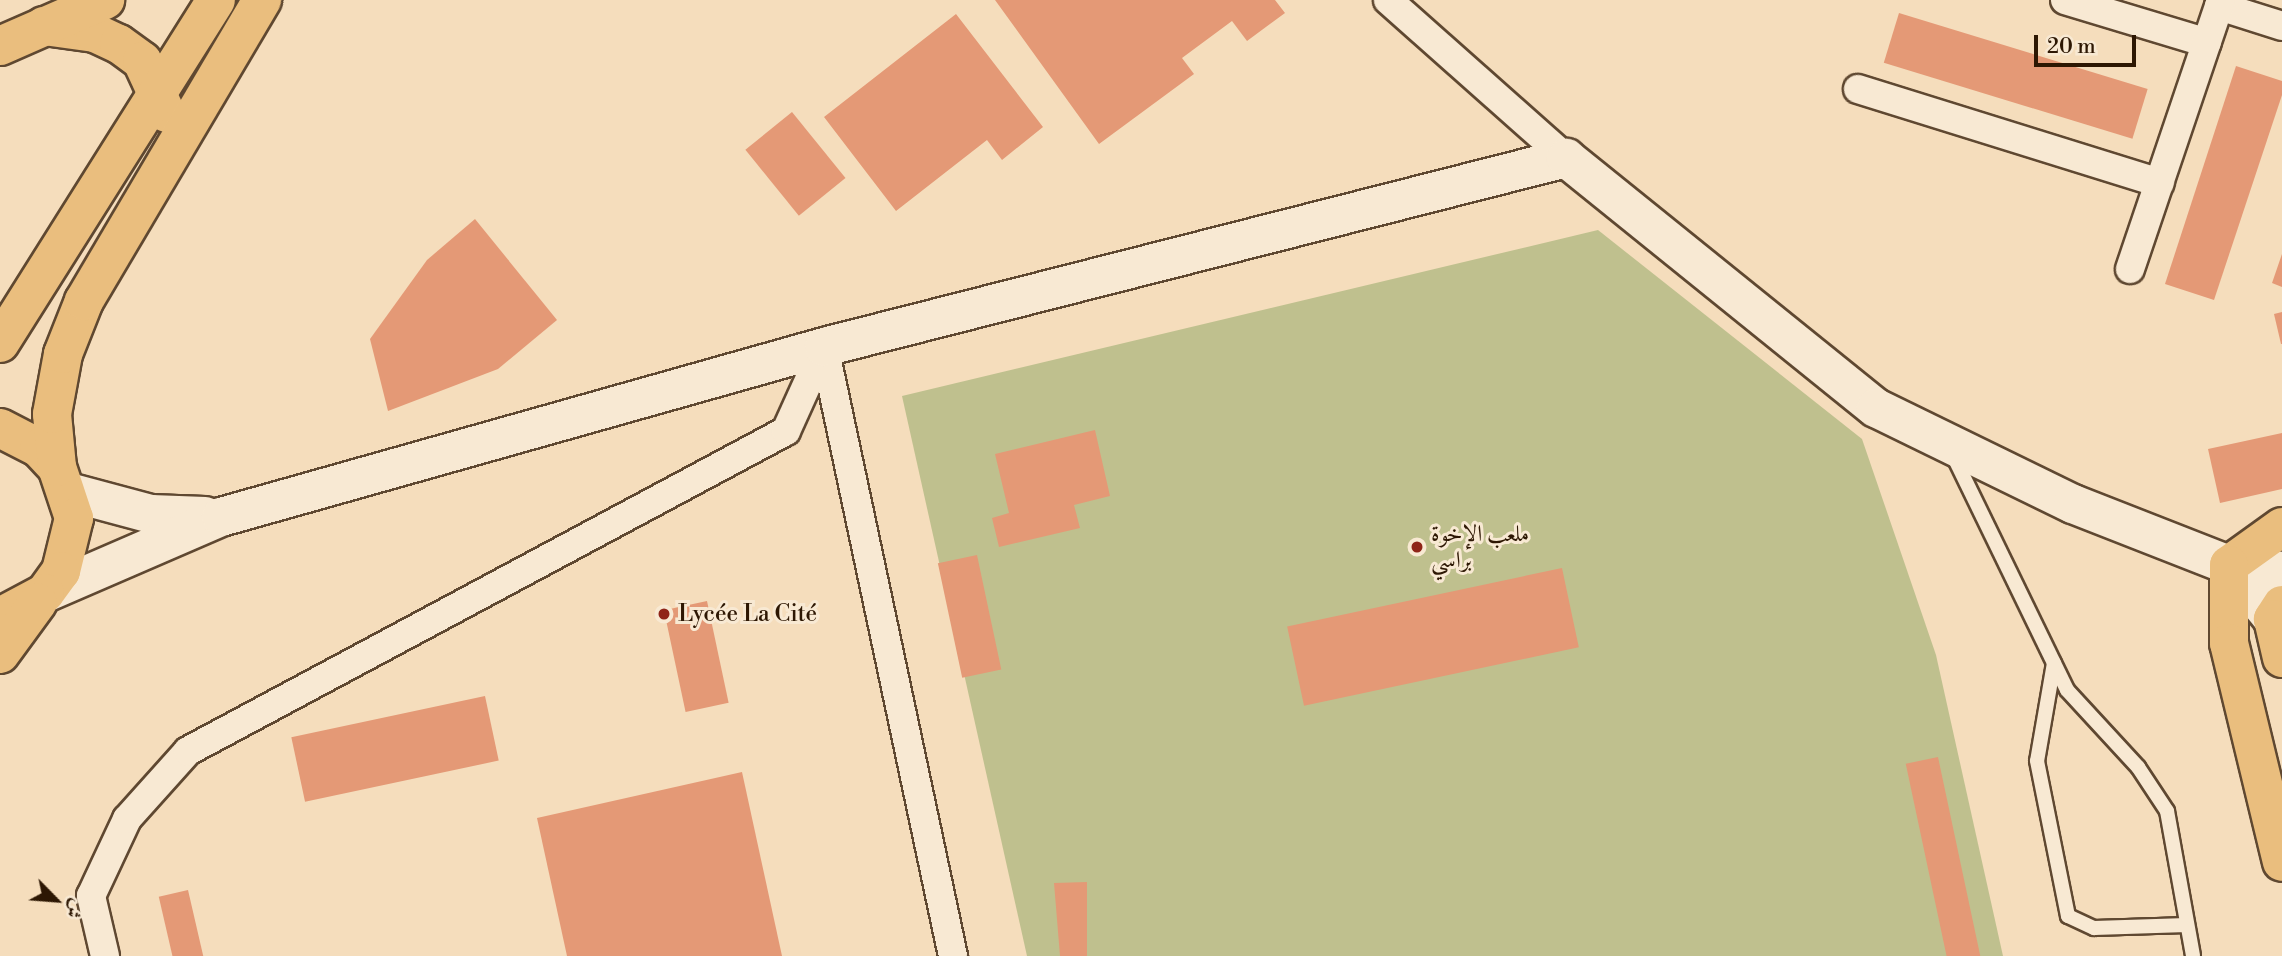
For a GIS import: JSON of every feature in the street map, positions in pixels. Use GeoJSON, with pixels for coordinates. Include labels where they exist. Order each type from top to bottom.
{"type":"FeatureCollection","features":[{"type":"Feature","properties":{"kind":"main road"},"geometry":{"type":"LineString","coordinates":[[0,46],[105,0]]}},
{"type":"Feature","properties":{"kind":"main road"},"geometry":{"type":"LineString","coordinates":[[0,343],[216,0]]}},
{"type":"Feature","properties":{"kind":"main road"},"geometry":{"type":"LineString","coordinates":[[0,654],[45,593],[71,546],[52,414],[63,354],[84,301],[262,0]]}},
{"type":"Feature","properties":{"kind":"main road"},"geometry":{"type":"LineString","coordinates":[[44,26],[95,33],[120,44],[142,61],[161,90],[174,146]]}},
{"type":"Feature","properties":{"kind":"main road"},"geometry":{"type":"LineString","coordinates":[[0,617],[45,593],[221,517],[824,347],[1566,158],[1876,408],[2073,504],[2229,565],[2282,571]]}},
{"type":"Feature","properties":{"kind":"main road"},"geometry":{"type":"LineString","coordinates":[[0,428],[39,448],[63,480],[151,514],[221,517]]}},
{"type":"Feature","properties":{"kind":"main road"},"geometry":{"type":"LineString","coordinates":[[2229,565],[2282,527]]}},
{"type":"Feature","properties":{"kind":"main road"},"geometry":{"type":"LineString","coordinates":[[2229,565],[2277,612],[2282,658]]}},
{"type":"Feature","properties":{"kind":"main road"},"geometry":{"type":"LineString","coordinates":[[2229,565],[2229,643],[2282,862]]}},
{"type":"Feature","properties":{"kind":"street"},"geometry":{"type":"LineString","coordinates":[[1388,0],[1566,158]]}},
{"type":"Feature","properties":{"kind":"street"},"geometry":{"type":"LineString","coordinates":[[2065,0],[2207,43]]}},
{"type":"Feature","properties":{"kind":"street"},"geometry":{"type":"LineString","coordinates":[[2130,269],[2220,3],[2282,26]]}},
{"type":"Feature","properties":{"kind":"street"},"geometry":{"type":"LineString","coordinates":[[1857,89],[2160,183]]}},
{"type":"Feature","properties":{"kind":"street"},"geometry":{"type":"LineString","coordinates":[[105,956],[91,896],[127,820],[188,751],[786,431],[824,347]]}},
{"type":"Feature","properties":{"kind":"street"},"geometry":{"type":"LineString","coordinates":[[824,347],[953,956]]}},
{"type":"Feature","properties":{"kind":"lane"},"geometry":{"type":"LineString","coordinates":[[1947,443],[2067,690],[2138,767],[2167,811],[2193,956]]}},
{"type":"Feature","properties":{"kind":"lane"},"geometry":{"type":"LineString","coordinates":[[2054,663],[2037,761],[2068,916],[2094,928],[2187,925]]}},
{"type":"Feature","properties":{"kind":"green space","name":"ملعب الإخوة براسي"},"geometry":{"type":"Polygon","coordinates":[[[1598,230],[1862,439],[1936,655],[2003,956],[1027,956],[902,396],[1598,230]]]}},
{"type":"Feature","properties":{"kind":"building"},"geometry":{"type":"Polygon","coordinates":[[[995,0],[1275,0],[1285,13],[1247,41],[1232,21],[1182,58],[1194,74],[1099,144],[995,0]]]}},
{"type":"Feature","properties":{"kind":"building"},"geometry":{"type":"Polygon","coordinates":[[[1899,13],[2148,89],[2132,139],[1884,63],[1899,13]]]}},
{"type":"Feature","properties":{"kind":"building"},"geometry":{"type":"Polygon","coordinates":[[[956,14],[1043,127],[1002,160],[987,140],[896,211],[824,117],[956,14]]]}},
{"type":"Feature","properties":{"kind":"building"},"geometry":{"type":"Polygon","coordinates":[[[2236,66],[2282,81],[2282,95],[2214,300],[2165,284],[2236,66]]]}},
{"type":"Feature","properties":{"kind":"building"},"geometry":{"type":"Polygon","coordinates":[[[792,112],[845,178],[799,216],[745,150],[792,112]]]}},
{"type":"Feature","properties":{"kind":"building"},"geometry":{"type":"Polygon","coordinates":[[[475,219],[557,320],[498,369],[388,411],[370,339],[427,260],[475,219]]]}},
{"type":"Feature","properties":{"kind":"building"},"geometry":{"type":"Polygon","coordinates":[[[2282,254],[2282,287],[2272,283],[2282,254]]]}},
{"type":"Feature","properties":{"kind":"building"},"geometry":{"type":"Polygon","coordinates":[[[2282,312],[2282,344],[2281,344],[2274,314],[2282,312]]]}},
{"type":"Feature","properties":{"kind":"building"},"geometry":{"type":"Polygon","coordinates":[[[1095,430],[1110,496],[1074,505],[1080,528],[999,547],[992,518],[1009,513],[995,454],[1095,430]]]}},
{"type":"Feature","properties":{"kind":"building"},"geometry":{"type":"Polygon","coordinates":[[[2282,433],[2282,489],[2220,503],[2208,449],[2282,433]]]}},
{"type":"Feature","properties":{"kind":"building"},"geometry":{"type":"Polygon","coordinates":[[[977,555],[1001,669],[962,678],[938,563],[977,555]]]}},
{"type":"Feature","properties":{"kind":"building"},"geometry":{"type":"Polygon","coordinates":[[[1562,568],[1579,647],[1304,706],[1287,626],[1562,568]]]}},
{"type":"Feature","properties":{"kind":"building"},"geometry":{"type":"Polygon","coordinates":[[[707,601],[729,703],[686,712],[664,610],[707,601]]]}},
{"type":"Feature","properties":{"kind":"building"},"geometry":{"type":"Polygon","coordinates":[[[485,696],[499,761],[305,802],[291,737],[485,696]]]}},
{"type":"Feature","properties":{"kind":"building"},"geometry":{"type":"Polygon","coordinates":[[[1938,757],[1980,956],[1947,956],[1906,764],[1938,757]]]}},
{"type":"Feature","properties":{"kind":"building"},"geometry":{"type":"Polygon","coordinates":[[[742,772],[782,956],[567,956],[537,818],[742,772]]]}},
{"type":"Feature","properties":{"kind":"building"},"geometry":{"type":"Polygon","coordinates":[[[1087,882],[1087,956],[1060,956],[1054,883],[1087,882]]]}},
{"type":"Feature","properties":{"kind":"building"},"geometry":{"type":"Polygon","coordinates":[[[188,890],[203,956],[172,956],[159,897],[188,890]]]}},
{"type":"Feature","properties":{"kind":"place","name":"ملعب الإخوة براسي"},"geometry":{"type":"Point","coordinates":[1417,547]}},
{"type":"Feature","properties":{"kind":"place","name":"Lycée La Cité"},"geometry":{"type":"Point","coordinates":[664,614]}}]}
